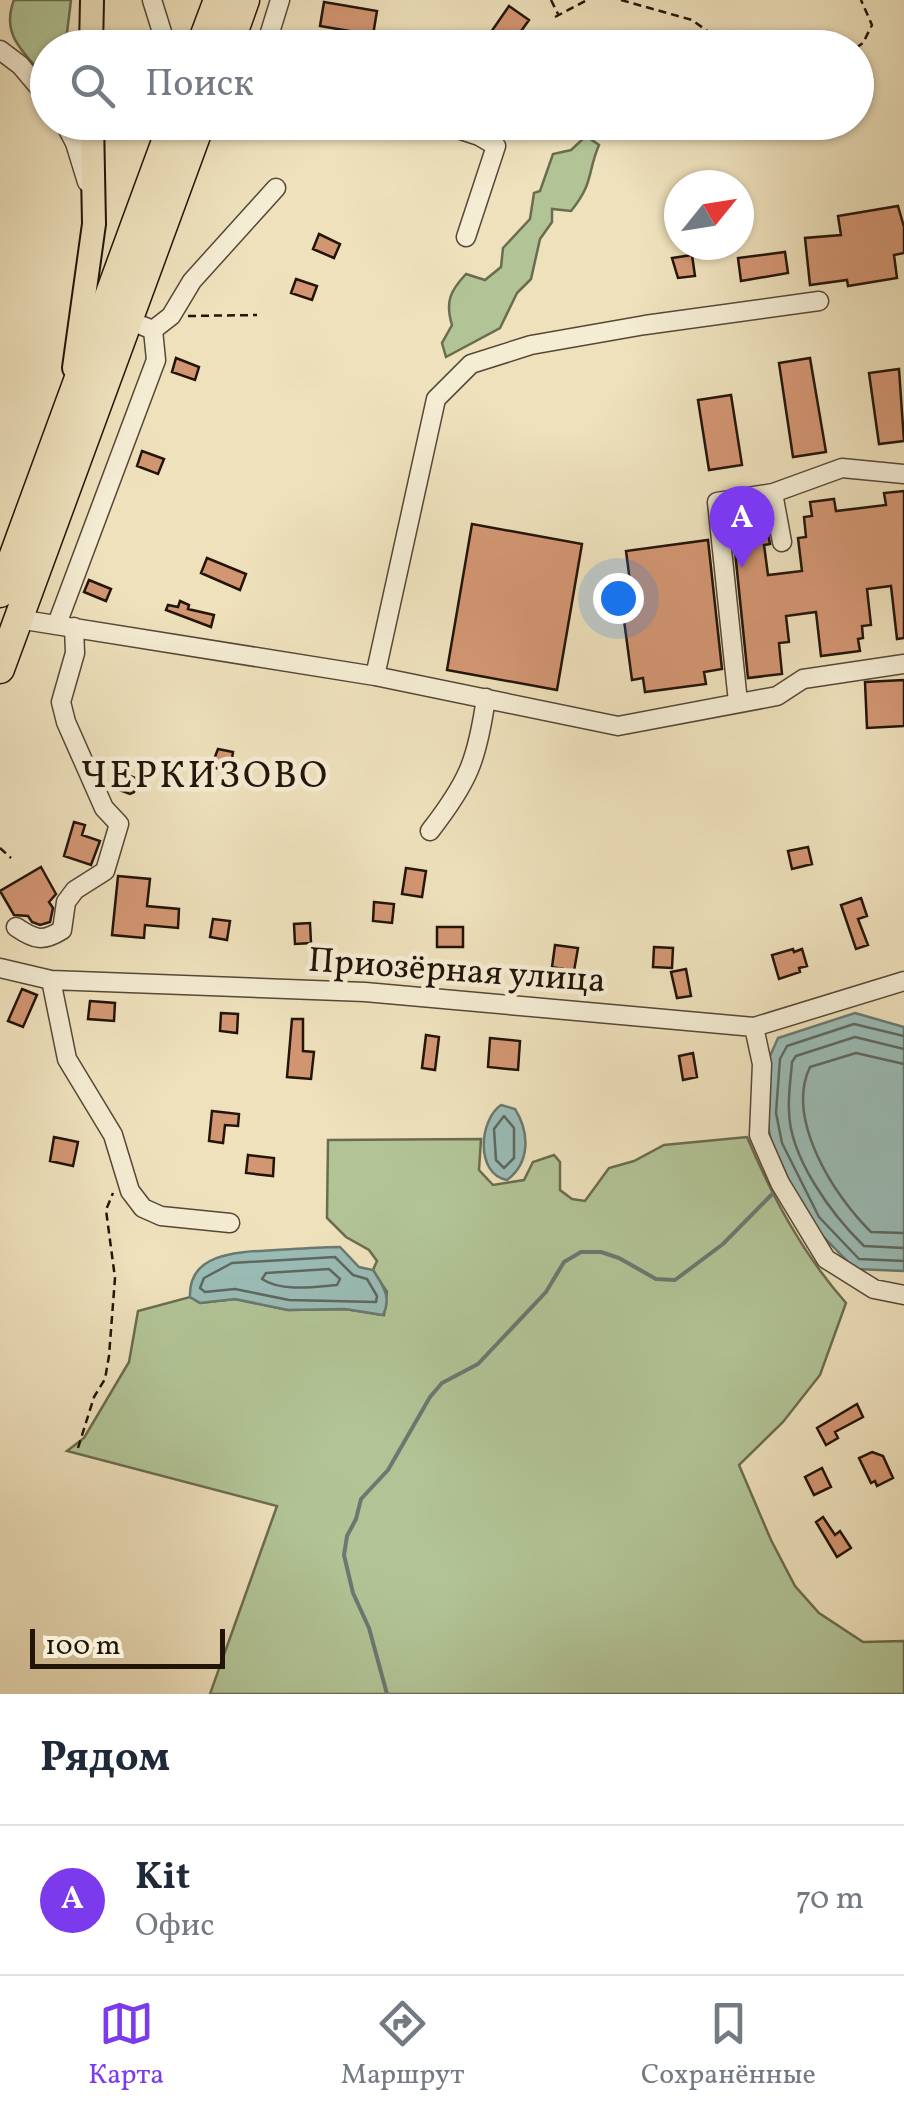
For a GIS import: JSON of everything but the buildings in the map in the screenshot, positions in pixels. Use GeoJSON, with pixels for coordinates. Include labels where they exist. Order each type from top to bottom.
{"type":"FeatureCollection","features":[{"type":"Feature","properties":{"kind":"highway"},"geometry":{"type":"LineString","coordinates":[[207,30],[218,0]]}},
{"type":"Feature","properties":{"kind":"highway"},"geometry":{"type":"LineString","coordinates":[[234,30],[245,0]]}},
{"type":"Feature","properties":{"kind":"highway"},"geometry":{"type":"LineString","coordinates":[[0,594],[166,140]]}},
{"type":"Feature","properties":{"kind":"highway"},"geometry":{"type":"LineString","coordinates":[[0,669],[140,326],[196,140]]}},
{"type":"Feature","properties":{"kind":"main road"},"geometry":{"type":"LineString","coordinates":[[91,30],[92,0]]}},
{"type":"Feature","properties":{"kind":"main road"},"geometry":{"type":"LineString","coordinates":[[66,416],[94,224],[92,140]]}},
{"type":"Feature","properties":{"kind":"street"},"geometry":{"type":"LineString","coordinates":[[152,0],[161,30]]}},
{"type":"Feature","properties":{"kind":"street"},"geometry":{"type":"LineString","coordinates":[[271,30],[280,0]]}},
{"type":"Feature","properties":{"kind":"street"},"geometry":{"type":"LineString","coordinates":[[0,50],[30,77]]}},
{"type":"Feature","properties":{"kind":"street"},"geometry":{"type":"LineString","coordinates":[[72,140],[84,165],[94,224]]}},
{"type":"Feature","properties":{"kind":"street"},"geometry":{"type":"LineString","coordinates":[[466,236],[496,146],[486,140]]}},
{"type":"Feature","properties":{"kind":"street"},"geometry":{"type":"LineString","coordinates":[[16,927],[32,938],[46,940],[62,930],[66,902],[75,890],[104,871],[119,824],[104,808],[61,702],[75,654],[66,626],[156,360],[140,326],[172,316],[192,281],[276,188]]}},
{"type":"Feature","properties":{"kind":"street"},"geometry":{"type":"LineString","coordinates":[[374,676],[436,400],[471,364],[531,346],[588,335],[819,302]]}},
{"type":"Feature","properties":{"kind":"street"},"geometry":{"type":"LineString","coordinates":[[738,702],[717,502],[773,493],[842,468],[904,474]]}},
{"type":"Feature","properties":{"kind":"street"},"geometry":{"type":"LineString","coordinates":[[773,493],[782,542]]}},
{"type":"Feature","properties":{"kind":"street"},"geometry":{"type":"LineString","coordinates":[[18,620],[374,676],[618,726],[777,696],[802,679],[904,664]]}},
{"type":"Feature","properties":{"kind":"street"},"geometry":{"type":"LineString","coordinates":[[430,831],[468,776],[479,749],[486,698]]}},
{"type":"Feature","properties":{"kind":"street","name":"Приозёрная улица"},"geometry":{"type":"LineString","coordinates":[[0,968],[51,980],[365,992],[754,1027],[904,981]]}},
{"type":"Feature","properties":{"kind":"street"},"geometry":{"type":"LineString","coordinates":[[51,980],[68,1059],[113,1135],[130,1191],[143,1208],[161,1216],[230,1223]]}},
{"type":"Feature","properties":{"kind":"street"},"geometry":{"type":"LineString","coordinates":[[754,1027],[762,1064],[759,1134],[780,1183],[826,1259],[874,1289],[904,1295]]}},
{"type":"Feature","properties":{"kind":"path"},"geometry":{"type":"LineString","coordinates":[[551,0],[557,16],[587,0]]}},
{"type":"Feature","properties":{"kind":"path"},"geometry":{"type":"LineString","coordinates":[[621,0],[692,20],[706,30]]}},
{"type":"Feature","properties":{"kind":"path"},"geometry":{"type":"LineString","coordinates":[[861,0],[872,26],[870,30]]}},
{"type":"Feature","properties":{"kind":"path"},"geometry":{"type":"LineString","coordinates":[[172,316],[257,315]]}},
{"type":"Feature","properties":{"kind":"path"},"geometry":{"type":"LineString","coordinates":[[0,848],[12,858]]}},
{"type":"Feature","properties":{"kind":"path"},"geometry":{"type":"LineString","coordinates":[[78,1448],[110,1356],[115,1278],[106,1210],[122,1168]]}},
{"type":"Feature","properties":{"kind":"green space"},"geometry":{"type":"Polygon","coordinates":[[[14,0],[71,0],[67,30],[30,30],[30,60],[12,34],[10,13],[14,0]]]}},
{"type":"Feature","properties":{"kind":"green space"},"geometry":{"type":"Polygon","coordinates":[[[582,140],[599,145],[587,185],[571,211],[552,209],[552,222],[540,239],[531,279],[517,293],[500,328],[446,357],[442,343],[452,325],[449,303],[456,286],[466,274],[485,280],[501,267],[503,248],[530,219],[534,193],[540,191],[553,154],[571,150],[582,140]]]}},
{"type":"Feature","properties":{"kind":"green space"},"geometry":{"type":"Polygon","coordinates":[[[747,1137],[790,1224],[846,1303],[820,1375],[783,1422],[739,1465],[795,1586],[819,1613],[863,1642],[904,1641],[904,1694],[210,1694],[277,1506],[67,1451],[84,1438],[129,1362],[138,1311],[190,1297],[200,1303],[235,1299],[288,1310],[345,1309],[384,1315],[387,1292],[373,1270],[377,1261],[369,1250],[346,1237],[327,1218],[328,1140],[481,1139],[479,1170],[493,1185],[524,1180],[533,1162],[554,1155],[560,1162],[560,1190],[572,1199],[585,1201],[609,1168],[634,1161],[664,1145],[747,1137]]]}},
{"type":"Feature","properties":{"kind":"water"},"geometry":{"type":"Polygon","coordinates":[[[855,1013],[904,1027],[904,1271],[855,1269],[811,1224],[772,1147],[766,1114],[770,1056],[778,1038],[855,1013]]]}},
{"type":"Feature","properties":{"kind":"water"},"geometry":{"type":"Polygon","coordinates":[[[501,1105],[515,1109],[525,1138],[524,1156],[507,1180],[489,1168],[484,1146],[488,1122],[501,1105]]]}},
{"type":"Feature","properties":{"kind":"water"},"geometry":{"type":"Polygon","coordinates":[[[340,1247],[359,1267],[373,1270],[377,1276],[386,1297],[383,1315],[345,1309],[288,1310],[235,1299],[200,1303],[190,1297],[198,1271],[220,1257],[340,1247]]]}},
{"type":"Feature","properties":{"kind":"waterway"},"geometry":{"type":"LineString","coordinates":[[387,1694],[344,1555],[361,1499],[388,1470],[430,1397],[442,1383],[478,1364],[546,1292],[564,1262],[581,1252],[601,1252],[656,1279],[675,1280],[723,1244],[778,1188]]}},
{"type":"Feature","properties":{"kind":"place","name":"Kit"},"geometry":{"type":"Point","coordinates":[742,568]}},
{"type":"Feature","properties":{"kind":"district","name":"ЧЕРКИЗОВО"},"geometry":{"type":"Point","coordinates":[205,774]}}]}
